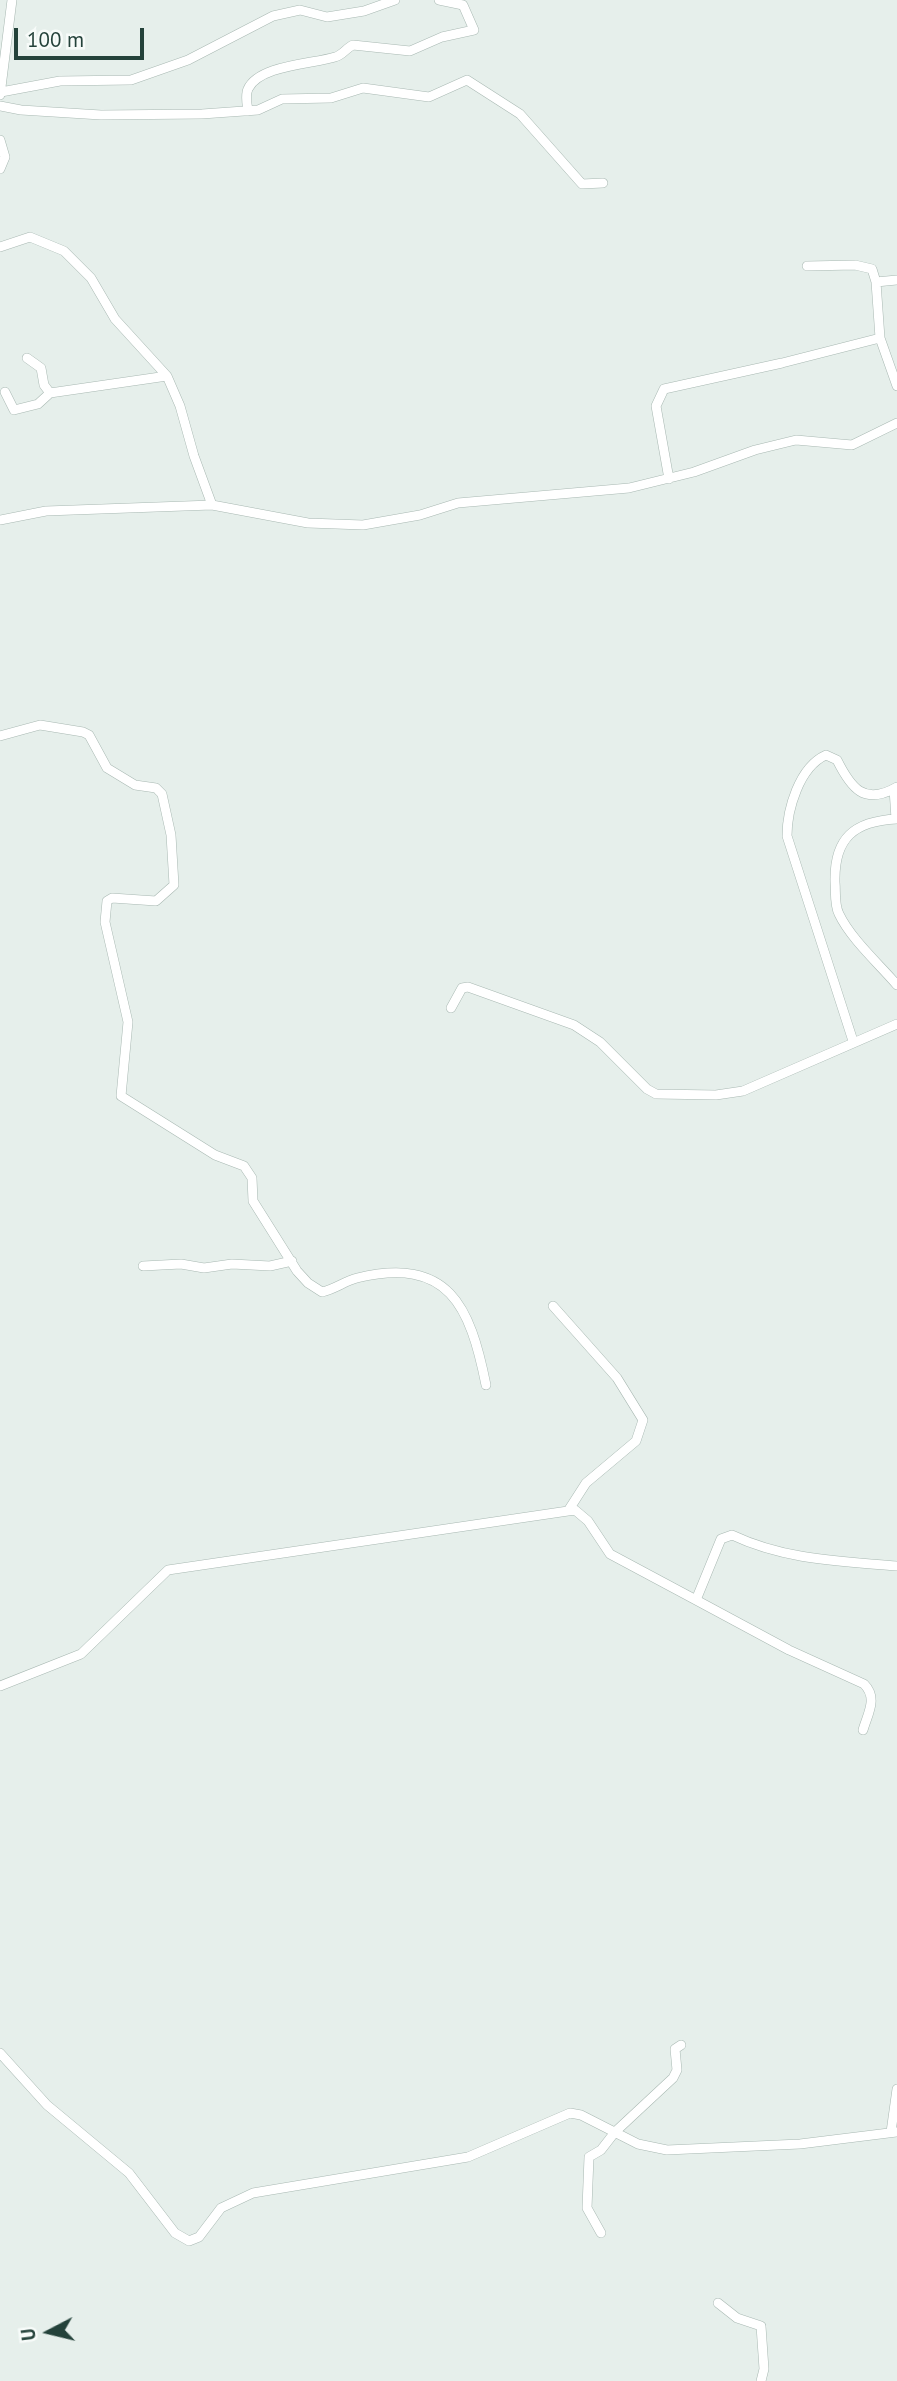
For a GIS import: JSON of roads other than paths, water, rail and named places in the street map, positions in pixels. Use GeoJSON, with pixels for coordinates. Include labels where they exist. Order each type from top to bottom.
{"type":"FeatureCollection","features":[{"type":"Feature","properties":{"kind":"street"},"geometry":{"type":"LineString","coordinates":[[12,0],[1,94],[60,81],[131,80],[188,60],[273,16],[300,10],[327,18],[364,11],[395,0]]}},
{"type":"Feature","properties":{"kind":"street"},"geometry":{"type":"LineString","coordinates":[[248,111],[247,94],[252,84],[258,78],[284,67],[339,56],[353,45],[410,51],[442,37],[474,30],[463,5],[439,0]]}},
{"type":"Feature","properties":{"kind":"street"},"geometry":{"type":"LineString","coordinates":[[0,106],[21,110],[127,115],[248,111],[267,108],[282,99],[331,98],[363,88],[429,97],[467,80],[520,114],[582,184],[603,183]]}},
{"type":"Feature","properties":{"kind":"street"},"geometry":{"type":"LineString","coordinates":[[0,140],[5,157],[0,169]]}},
{"type":"Feature","properties":{"kind":"street"},"geometry":{"type":"LineString","coordinates":[[0,247],[30,237],[64,251],[91,278],[115,319],[134,343],[167,376],[180,406],[212,505]]}},
{"type":"Feature","properties":{"kind":"street"},"geometry":{"type":"LineString","coordinates":[[807,266],[866,266],[872,269],[876,282],[880,338],[897,386]]}},
{"type":"Feature","properties":{"kind":"street"},"geometry":{"type":"LineString","coordinates":[[876,282],[897,279]]}},
{"type":"Feature","properties":{"kind":"street"},"geometry":{"type":"LineString","coordinates":[[669,479],[656,406],[664,389],[880,338]]}},
{"type":"Feature","properties":{"kind":"street"},"geometry":{"type":"LineString","coordinates":[[27,358],[41,368],[44,385],[50,393]]}},
{"type":"Feature","properties":{"kind":"street"},"geometry":{"type":"LineString","coordinates":[[5,392],[15,410],[38,404],[50,393],[167,376]]}},
{"type":"Feature","properties":{"kind":"street"},"geometry":{"type":"LineString","coordinates":[[0,520],[46,512],[212,505],[308,523],[363,525],[420,515],[458,503],[629,488],[669,479],[755,450],[796,440],[852,445],[897,423]]}},
{"type":"Feature","properties":{"kind":"street"},"geometry":{"type":"LineString","coordinates":[[0,736],[40,725],[83,732],[89,735],[107,768],[135,785],[156,788],[162,793],[171,835],[174,885],[156,901],[112,898],[105,908],[105,922],[128,1022],[121,1096],[215,1155],[244,1166],[252,1178],[253,1201],[308,1283],[322,1292],[355,1279],[387,1274],[420,1273],[434,1279],[472,1326],[486,1385]]}},
{"type":"Feature","properties":{"kind":"street"},"geometry":{"type":"LineString","coordinates":[[853,1041],[788,836],[787,814],[798,787],[813,766],[826,755],[837,760],[846,779],[861,792],[876,795],[896,788],[897,819],[866,824],[852,833],[840,845],[835,869],[839,915],[897,985]]}},
{"type":"Feature","properties":{"kind":"street"},"geometry":{"type":"LineString","coordinates":[[451,1007],[462,988],[468,987],[575,1025],[600,1042],[647,1089],[667,1095],[716,1095],[743,1091],[897,1024]]}},
{"type":"Feature","properties":{"kind":"street"},"geometry":{"type":"LineString","coordinates":[[143,1266],[270,1266],[292,1261]]}},
{"type":"Feature","properties":{"kind":"street"},"geometry":{"type":"LineString","coordinates":[[553,1306],[617,1378],[643,1420],[636,1441],[577,1492],[568,1510]]}},
{"type":"Feature","properties":{"kind":"street"},"geometry":{"type":"LineString","coordinates":[[0,1686],[81,1654],[168,1570],[575,1510],[588,1521],[610,1554],[789,1650],[864,1684],[871,1691],[872,1700],[863,1730]]}},
{"type":"Feature","properties":{"kind":"street"},"geometry":{"type":"LineString","coordinates":[[695,1600],[721,1539],[732,1535],[763,1550],[803,1559],[897,1566]]}},
{"type":"Feature","properties":{"kind":"street"},"geometry":{"type":"LineString","coordinates":[[601,2233],[587,2207],[589,2157],[601,2150],[615,2132],[673,2078],[677,2070],[675,2049],[681,2045]]}},
{"type":"Feature","properties":{"kind":"street"},"geometry":{"type":"LineString","coordinates":[[0,2053],[47,2105],[129,2173],[175,2233],[189,2241],[200,2237],[221,2208],[253,2193],[468,2158],[570,2113],[580,2115],[638,2144],[667,2150],[800,2144],[894,2132],[897,2089]]}},
{"type":"Feature","properties":{"kind":"street"},"geometry":{"type":"LineString","coordinates":[[718,2303],[737,2318],[761,2326],[764,2369],[761,2381]]}}]}
